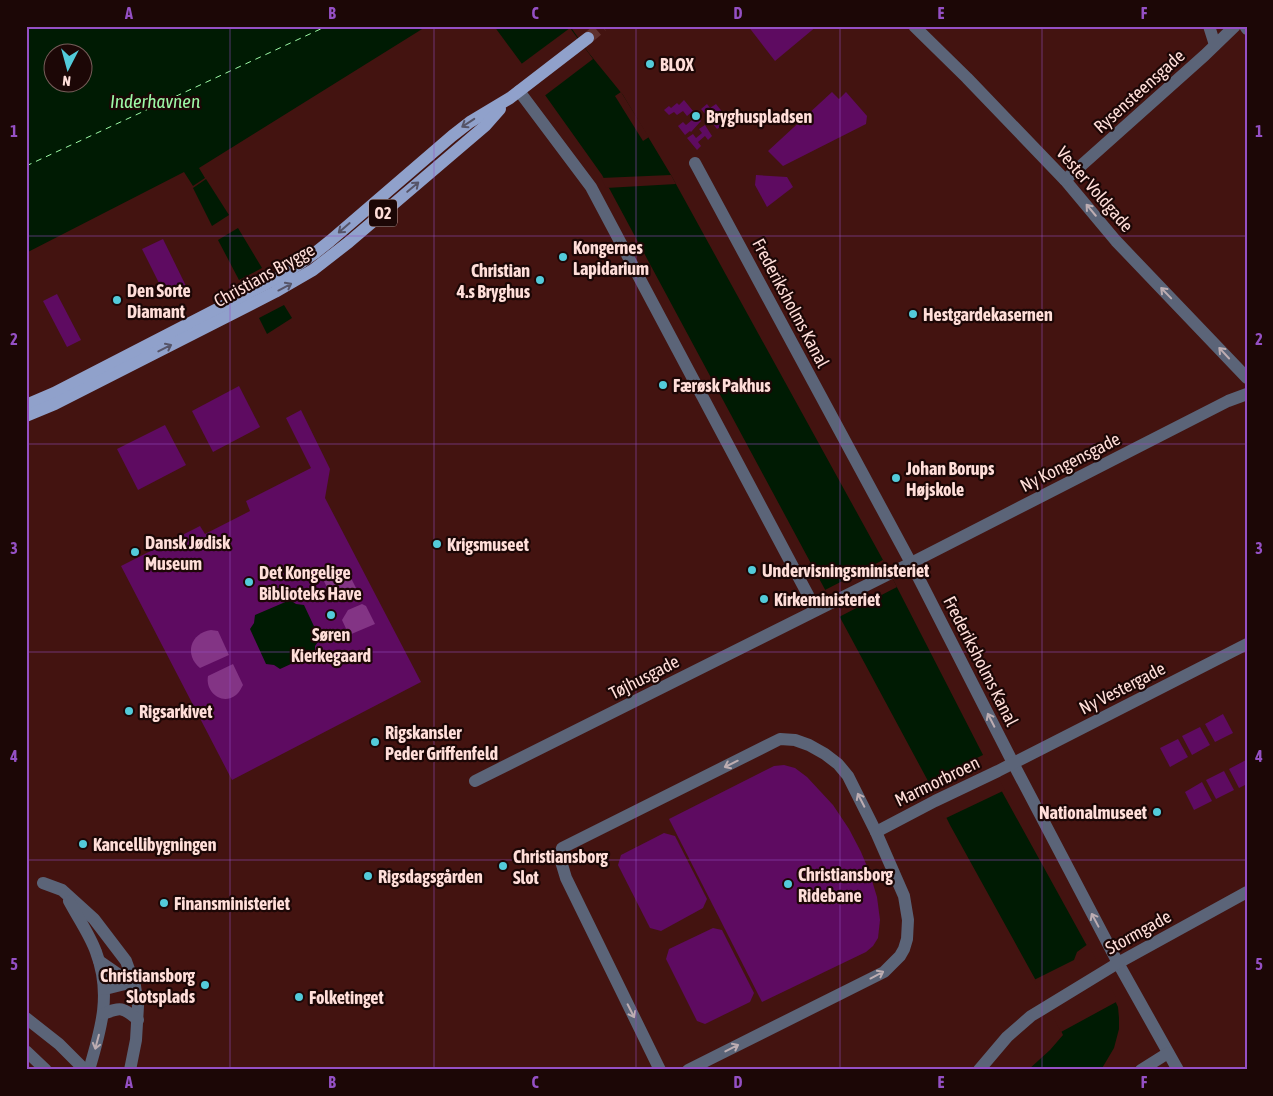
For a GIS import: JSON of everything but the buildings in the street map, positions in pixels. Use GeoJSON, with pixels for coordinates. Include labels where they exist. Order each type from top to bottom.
{"type":"FeatureCollection","features":[{"type":"Feature","properties":{"kind":"main road","name":"Christians Brygge"},"geometry":{"type":"LineString","coordinates":[[26,405],[63,389],[283,275],[315,253],[461,128],[514,95],[585,41]]}},
{"type":"Feature","properties":{"kind":"main road","name":"Christians Brygge"},"geometry":{"type":"LineString","coordinates":[[26,416],[55,404],[250,305],[313,270],[349,242],[485,126],[514,95]]}},
{"type":"Feature","properties":{"kind":"street","name":"Vester Voldgade"},"geometry":{"type":"LineString","coordinates":[[914,26],[1065,180],[1116,241],[1247,378]]}},
{"type":"Feature","properties":{"kind":"street"},"geometry":{"type":"LineString","coordinates":[[1209,26],[1215,45]]}},
{"type":"Feature","properties":{"kind":"street","name":"Rysensteensgade"},"geometry":{"type":"LineString","coordinates":[[1065,180],[1235,26]]}},
{"type":"Feature","properties":{"kind":"street"},"geometry":{"type":"LineString","coordinates":[[514,95],[591,187],[816,610]]}},
{"type":"Feature","properties":{"kind":"street","name":"Frederiksholms Kanal"},"geometry":{"type":"LineString","coordinates":[[695,163],[911,563],[1118,963],[1178,1070]]}},
{"type":"Feature","properties":{"kind":"street","name":"Ny Kongensgade"},"geometry":{"type":"LineString","coordinates":[[911,563],[1228,401],[1247,394]]}},
{"type":"Feature","properties":{"kind":"street","name":"Tøjhusgade"},"geometry":{"type":"LineString","coordinates":[[475,781],[911,563]]}},
{"type":"Feature","properties":{"kind":"street","name":"Ny Vestergade"},"geometry":{"type":"LineString","coordinates":[[1013,763],[1247,644]]}},
{"type":"Feature","properties":{"kind":"street"},"geometry":{"type":"LineString","coordinates":[[660,1070],[566,878],[560,858],[562,848],[780,740],[795,740],[825,754],[838,764],[848,776],[876,832],[904,896],[908,920],[907,939],[904,949],[900,956],[884,972],[688,1070]]}},
{"type":"Feature","properties":{"kind":"street","name":"Marmorbroen"},"geometry":{"type":"LineString","coordinates":[[876,832],[1013,763]]}},
{"type":"Feature","properties":{"kind":"street"},"geometry":{"type":"LineString","coordinates":[[43,883],[62,890],[94,919],[126,961],[135,986],[138,1006],[136,1040],[130,1070]]}},
{"type":"Feature","properties":{"kind":"street"},"geometry":{"type":"LineString","coordinates":[[62,890],[96,951],[105,989],[98,1040],[89,1070]]}},
{"type":"Feature","properties":{"kind":"street","name":"Stormgade"},"geometry":{"type":"LineString","coordinates":[[979,1070],[1017,1027],[1031,1016],[1102,972],[1247,892]]}},
{"type":"Feature","properties":{"kind":"street"},"geometry":{"type":"LineString","coordinates":[[99,961],[135,986]]}},
{"type":"Feature","properties":{"kind":"street"},"geometry":{"type":"LineString","coordinates":[[105,989],[124,984],[135,986]]}},
{"type":"Feature","properties":{"kind":"street"},"geometry":{"type":"LineString","coordinates":[[103,1014],[115,1009],[122,1009],[127,1010],[138,1020]]}},
{"type":"Feature","properties":{"kind":"street"},"geometry":{"type":"LineString","coordinates":[[26,1018],[60,1044],[85,1070]]}},
{"type":"Feature","properties":{"kind":"street"},"geometry":{"type":"LineString","coordinates":[[26,1051],[46,1070]]}},
{"type":"Feature","properties":{"kind":"street"},"geometry":{"type":"LineString","coordinates":[[1141,1070],[1168,1053]]}},
{"type":"Feature","properties":{"kind":"shaded area"},"geometry":{"type":"Polygon","coordinates":[[[748,26],[817,26],[775,61],[748,26]]]}},
{"type":"Feature","properties":{"kind":"shaded area"},"geometry":{"type":"Polygon","coordinates":[[[832,92],[839,99],[846,92],[867,116],[866,124],[783,166],[768,151],[832,92]]]}},
{"type":"Feature","properties":{"kind":"shaded area"},"geometry":{"type":"Polygon","coordinates":[[[684,100],[693,111],[687,116],[683,111],[677,115],[674,112],[669,115],[664,110],[669,106],[671,108],[677,103],[679,105],[684,100]]]}},
{"type":"Feature","properties":{"kind":"shaded area"},"geometry":{"type":"Polygon","coordinates":[[[707,104],[710,108],[716,104],[724,114],[718,119],[723,125],[717,129],[709,119],[714,114],[711,111],[706,115],[701,109],[707,104]]]}},
{"type":"Feature","properties":{"kind":"shaded area"},"geometry":{"type":"Polygon","coordinates":[[[695,114],[701,121],[691,132],[685,135],[678,126],[683,122],[686,125],[695,114]]]}},
{"type":"Feature","properties":{"kind":"shaded area"},"geometry":{"type":"Polygon","coordinates":[[[705,125],[712,136],[708,140],[705,136],[698,142],[701,146],[697,150],[687,138],[693,134],[696,138],[702,133],[699,129],[705,125]]]}},
{"type":"Feature","properties":{"kind":"shaded area"},"geometry":{"type":"Polygon","coordinates":[[[756,175],[787,177],[793,187],[767,207],[755,185],[756,175]]]}},
{"type":"Feature","properties":{"kind":"shaded area"},"geometry":{"type":"Polygon","coordinates":[[[163,239],[186,286],[166,297],[142,249],[163,239]]]}},
{"type":"Feature","properties":{"kind":"shaded area"},"geometry":{"type":"Polygon","coordinates":[[[57,294],[81,340],[67,347],[43,301],[57,294]]]}},
{"type":"Feature","properties":{"kind":"shaded area"},"geometry":{"type":"Polygon","coordinates":[[[239,386],[260,427],[213,452],[192,411],[239,386]]]}},
{"type":"Feature","properties":{"kind":"shaded area","name":"Det Kongelige Biblioteks Have"},"geometry":{"type":"Polygon","coordinates":[[[301,410],[330,469],[325,498],[421,682],[232,780],[121,566],[200,526],[205,534],[250,511],[246,501],[311,468],[286,418],[301,410]]]}},
{"type":"Feature","properties":{"kind":"shaded area"},"geometry":{"type":"Polygon","coordinates":[[[165,425],[186,465],[138,490],[117,449],[165,425]]]}},
{"type":"Feature","properties":{"kind":"shaded area"},"geometry":{"type":"Polygon","coordinates":[[[348,572],[358,595],[345,601],[333,601],[324,581],[348,572]]]}},
{"type":"Feature","properties":{"kind":"shaded area"},"geometry":{"type":"Polygon","coordinates":[[[362,604],[366,606],[375,624],[349,635],[342,620],[348,610],[362,604]]]}},
{"type":"Feature","properties":{"kind":"shaded area"},"geometry":{"type":"Polygon","coordinates":[[[211,630],[218,631],[229,655],[200,668],[192,657],[192,645],[198,635],[211,630]]]}},
{"type":"Feature","properties":{"kind":"shaded area"},"geometry":{"type":"Polygon","coordinates":[[[233,664],[243,685],[236,695],[231,698],[220,698],[209,687],[208,676],[233,664]]]}},
{"type":"Feature","properties":{"kind":"shaded area"},"geometry":{"type":"Polygon","coordinates":[[[1223,714],[1233,733],[1215,742],[1205,724],[1223,714]]]}},
{"type":"Feature","properties":{"kind":"shaded area"},"geometry":{"type":"Polygon","coordinates":[[[1200,727],[1210,745],[1192,755],[1182,736],[1200,727]]]}},
{"type":"Feature","properties":{"kind":"shaded area"},"geometry":{"type":"Polygon","coordinates":[[[1178,739],[1188,757],[1170,767],[1160,748],[1178,739]]]}},
{"type":"Feature","properties":{"kind":"shaded area"},"geometry":{"type":"Polygon","coordinates":[[[1246,760],[1247,784],[1239,788],[1229,769],[1246,760]]]}},
{"type":"Feature","properties":{"kind":"shaded area","name":"Christiansborg Ridebane"},"geometry":{"type":"Polygon","coordinates":[[[784,765],[795,768],[807,777],[833,805],[849,829],[869,871],[877,897],[880,920],[878,938],[866,952],[762,1002],[669,819],[774,766],[784,765]]]}},
{"type":"Feature","properties":{"kind":"shaded area"},"geometry":{"type":"Polygon","coordinates":[[[1224,771],[1234,790],[1216,799],[1206,780],[1224,771]]]}},
{"type":"Feature","properties":{"kind":"shaded area"},"geometry":{"type":"Polygon","coordinates":[[[1202,782],[1212,801],[1194,810],[1185,792],[1202,782]]]}},
{"type":"Feature","properties":{"kind":"shaded area"},"geometry":{"type":"Polygon","coordinates":[[[664,833],[675,836],[707,899],[703,908],[661,931],[650,928],[618,865],[621,855],[664,833]]]}},
{"type":"Feature","properties":{"kind":"shaded area"},"geometry":{"type":"Polygon","coordinates":[[[713,928],[722,930],[754,993],[750,1002],[705,1024],[697,1021],[666,959],[669,949],[713,928]]]}},
{"type":"Feature","properties":{"kind":"water","name":"Inderhavnen"},"geometry":{"type":"Polygon","coordinates":[[[26,26],[427,26],[199,168],[205,178],[193,186],[184,172],[26,253],[26,26]]]}},
{"type":"Feature","properties":{"kind":"water"},"geometry":{"type":"Polygon","coordinates":[[[494,26],[570,26],[588,52],[623,95],[671,175],[883,560],[1000,788],[1102,973],[1118,1007],[1119,1029],[1114,1048],[1101,1070],[1028,1070],[1063,1035],[1050,1006],[950,825],[602,175],[494,26]]]}},
{"type":"Feature","properties":{"kind":"water"},"geometry":{"type":"Polygon","coordinates":[[[206,179],[229,215],[212,226],[193,188],[206,179]]]}},
{"type":"Feature","properties":{"kind":"water"},"geometry":{"type":"Polygon","coordinates":[[[238,228],[262,268],[239,280],[218,240],[238,228]]]}},
{"type":"Feature","properties":{"kind":"water"},"geometry":{"type":"Polygon","coordinates":[[[284,305],[292,318],[267,334],[259,318],[284,305]]]}},
{"type":"Feature","properties":{"kind":"water"},"geometry":{"type":"Polygon","coordinates":[[[290,600],[296,604],[304,605],[320,639],[315,646],[315,653],[280,669],[274,665],[266,664],[250,629],[254,623],[255,615],[290,600]]]}},
{"type":"Feature","properties":{"kind":"pier"},"geometry":{"type":"Polygon","coordinates":[[[570,28],[593,59],[543,97],[520,65],[570,28]]]}},
{"type":"Feature","properties":{"kind":"pier"},"geometry":{"type":"Polygon","coordinates":[[[621,92],[649,137],[643,141],[615,96],[621,92]]]}},
{"type":"Feature","properties":{"kind":"pier"},"geometry":{"type":"Polygon","coordinates":[[[671,175],[676,184],[606,188],[601,178],[671,175]]]}},
{"type":"Feature","properties":{"kind":"pier"},"geometry":{"type":"Polygon","coordinates":[[[883,560],[897,587],[839,617],[825,590],[883,560]]]}},
{"type":"Feature","properties":{"kind":"pier"},"geometry":{"type":"Polygon","coordinates":[[[985,754],[1005,790],[944,819],[926,783],[985,754]]]}},
{"type":"Feature","properties":{"kind":"pier"},"geometry":{"type":"Polygon","coordinates":[[[1088,944],[1118,1001],[1061,1032],[1034,980],[1074,960],[1077,952],[1088,944]]]}},
{"type":"Feature","properties":{"kind":"ferry route"},"geometry":{"type":"LineString","coordinates":[[26,166],[327,26]]}},
{"type":"Feature","properties":{"kind":"tunnel"},"geometry":{"type":"LineString","coordinates":[[588,38],[602,26]]}},
{"type":"Feature","properties":{"kind":"place","name":"BLOX"},"geometry":{"type":"Point","coordinates":[650,64]}},
{"type":"Feature","properties":{"kind":"place","name":"Bryghuspladsen"},"geometry":{"type":"Point","coordinates":[696,116]}},
{"type":"Feature","properties":{"kind":"place","name":"Kongernes Lapidarium"},"geometry":{"type":"Point","coordinates":[563,257]}},
{"type":"Feature","properties":{"kind":"place","name":"Christian 4.s Bryghus"},"geometry":{"type":"Point","coordinates":[540,280]}},
{"type":"Feature","properties":{"kind":"place","name":"Den Sorte Diamant"},"geometry":{"type":"Point","coordinates":[117,300]}},
{"type":"Feature","properties":{"kind":"place","name":"Hestgardekasernen"},"geometry":{"type":"Point","coordinates":[913,314]}},
{"type":"Feature","properties":{"kind":"place","name":"Færøsk Pakhus"},"geometry":{"type":"Point","coordinates":[663,385]}},
{"type":"Feature","properties":{"kind":"place","name":"Johan Borups Højskole"},"geometry":{"type":"Point","coordinates":[896,478]}},
{"type":"Feature","properties":{"kind":"place","name":"Krigsmuseet"},"geometry":{"type":"Point","coordinates":[437,544]}},
{"type":"Feature","properties":{"kind":"place","name":"Dansk Jødisk Museum"},"geometry":{"type":"Point","coordinates":[135,552]}},
{"type":"Feature","properties":{"kind":"place","name":"Undervisningsministeriet"},"geometry":{"type":"Point","coordinates":[752,570]}},
{"type":"Feature","properties":{"kind":"place","name":"Det Kongelige Biblioteks Have"},"geometry":{"type":"Point","coordinates":[249,582]}},
{"type":"Feature","properties":{"kind":"place","name":"Kirkeministeriet"},"geometry":{"type":"Point","coordinates":[764,599]}},
{"type":"Feature","properties":{"kind":"place","name":"Søren Kierkegaard"},"geometry":{"type":"Point","coordinates":[331,615]}},
{"type":"Feature","properties":{"kind":"place","name":"Rigsarkivet"},"geometry":{"type":"Point","coordinates":[129,711]}},
{"type":"Feature","properties":{"kind":"place","name":"Rigskansler Peder Griffenfeld"},"geometry":{"type":"Point","coordinates":[375,742]}},
{"type":"Feature","properties":{"kind":"place","name":"Nationalmuseet"},"geometry":{"type":"Point","coordinates":[1157,812]}},
{"type":"Feature","properties":{"kind":"place","name":"Kancellibygningen"},"geometry":{"type":"Point","coordinates":[83,844]}},
{"type":"Feature","properties":{"kind":"place","name":"Christiansborg Slot"},"geometry":{"type":"Point","coordinates":[503,866]}},
{"type":"Feature","properties":{"kind":"place","name":"Rigsdagsgården"},"geometry":{"type":"Point","coordinates":[368,876]}},
{"type":"Feature","properties":{"kind":"place","name":"Christiansborg Ridebane"},"geometry":{"type":"Point","coordinates":[788,884]}},
{"type":"Feature","properties":{"kind":"place","name":"Finansministeriet"},"geometry":{"type":"Point","coordinates":[164,903]}},
{"type":"Feature","properties":{"kind":"place","name":"Christiansborg Slotsplads"},"geometry":{"type":"Point","coordinates":[205,985]}},
{"type":"Feature","properties":{"kind":"place","name":"Folketinget"},"geometry":{"type":"Point","coordinates":[299,997]}}]}
